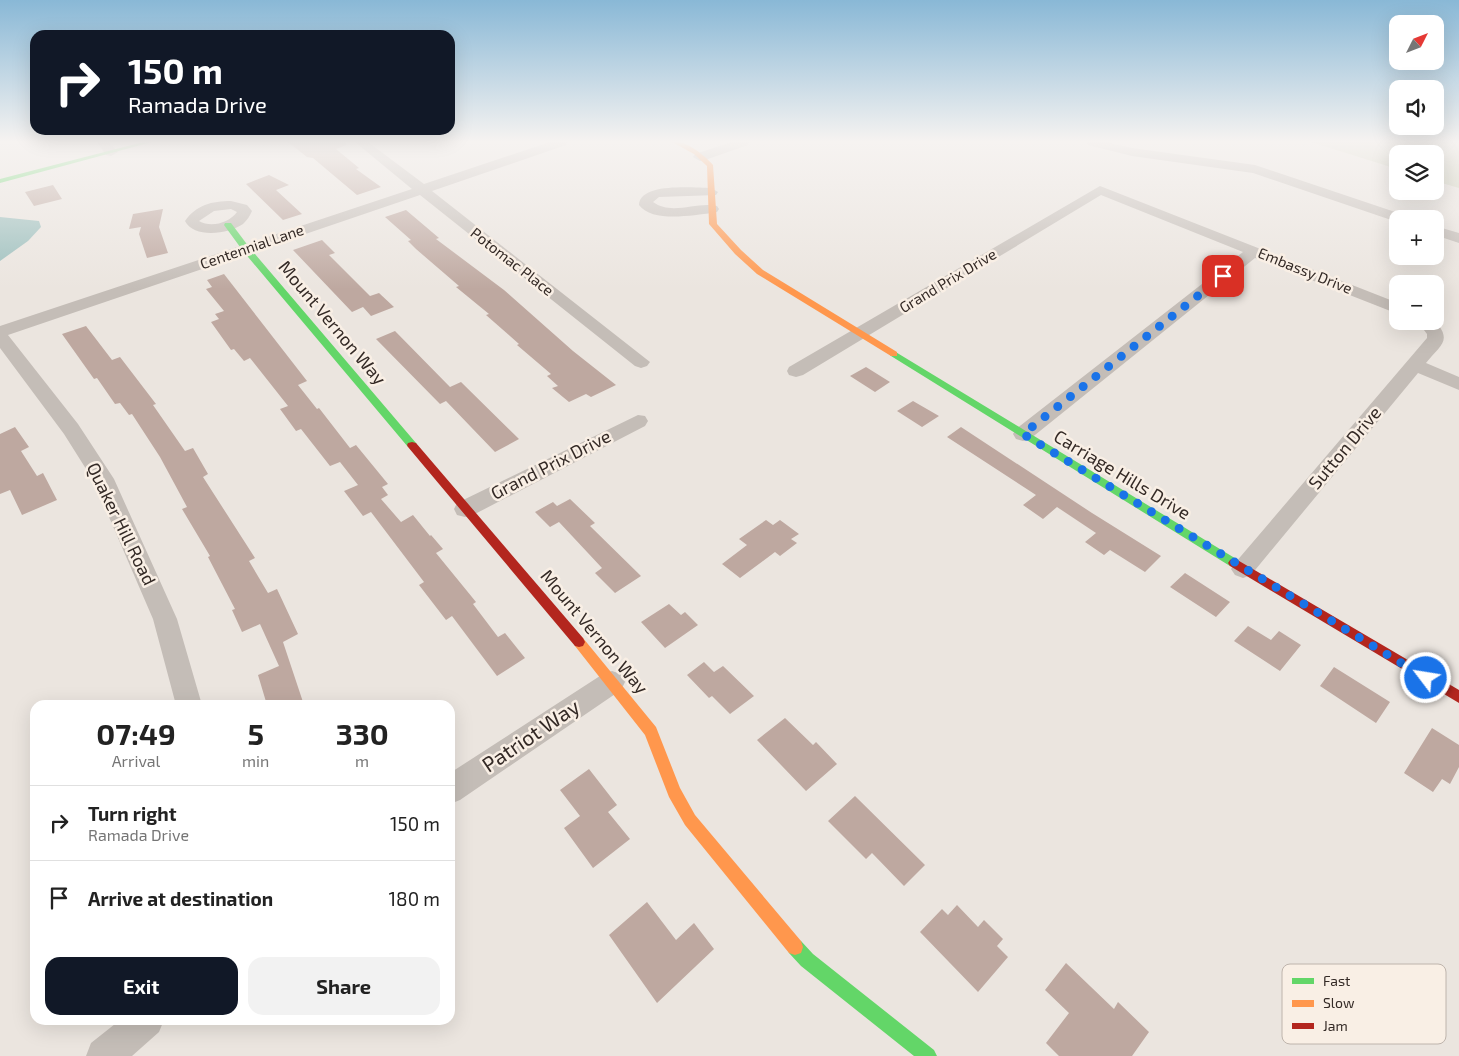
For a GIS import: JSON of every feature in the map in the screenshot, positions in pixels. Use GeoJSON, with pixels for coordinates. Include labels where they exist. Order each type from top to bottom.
{"type":"FeatureCollection","features":[{"type":"Feature","properties":{"kind":"street","name":"Centennial Lane"},"geometry":{"type":"LineString","coordinates":[[0,334],[414,191]]}},
{"type":"Feature","properties":{"kind":"street","name":"Potomac Place"},"geometry":{"type":"LineString","coordinates":[[424,191],[641,362]]}},
{"type":"Feature","properties":{"kind":"street","name":"Grand Prix Drive"},"geometry":{"type":"LineString","coordinates":[[796,371],[1098,191]]}},
{"type":"Feature","properties":{"kind":"street","name":"Embassy Drive"},"geometry":{"type":"LineString","coordinates":[[1103,191],[1389,305]]}},
{"type":"Feature","properties":{"kind":"street"},"geometry":{"type":"LineString","coordinates":[[1321,191],[1389,215]]}},
{"type":"Feature","properties":{"kind":"street"},"geometry":{"type":"LineString","coordinates":[[711,192],[656,193],[648,196],[645,201],[646,205],[652,210],[662,212],[712,210]]}},
{"type":"Feature","properties":{"kind":"street","name":"Carriage Hills Drive"},"geometry":{"type":"LineString","coordinates":[[711,192],[713,224],[738,252],[760,272],[1243,569],[1459,697]]}},
{"type":"Feature","properties":{"kind":"street","name":"Mount Vernon Way"},"geometry":{"type":"LineString","coordinates":[[228,225],[246,249],[612,682],[651,731],[674,792],[690,820],[793,945],[807,960],[928,1056]]}},
{"type":"Feature","properties":{"kind":"street"},"geometry":{"type":"LineString","coordinates":[[1444,233],[1459,238]]}},
{"type":"Feature","properties":{"kind":"street"},"geometry":{"type":"LineString","coordinates":[[1023,434],[1254,251]]}},
{"type":"Feature","properties":{"kind":"street","name":"Sutton Drive"},"geometry":{"type":"LineString","coordinates":[[1243,569],[1436,339],[1436,333],[1433,330]]}},
{"type":"Feature","properties":{"kind":"street","name":"Quaker Hill Road"},"geometry":{"type":"LineString","coordinates":[[0,334],[71,429],[103,479],[165,619],[188,700]]}},
{"type":"Feature","properties":{"kind":"street"},"geometry":{"type":"LineString","coordinates":[[1415,365],[1459,384]]}},
{"type":"Feature","properties":{"kind":"street","name":"Grand Prix Drive"},"geometry":{"type":"LineString","coordinates":[[465,509],[638,421]]}},
{"type":"Feature","properties":{"kind":"street","name":"Patriot Way"},"geometry":{"type":"LineString","coordinates":[[455,787],[612,682]]}},
{"type":"Feature","properties":{"kind":"street"},"geometry":{"type":"LineString","coordinates":[[104,1056],[141,1025]]}},
{"type":"Feature","properties":{"kind":"water"},"geometry":{"type":"Polygon","coordinates":[[[0,217],[39,221],[41,227],[28,241],[0,261],[0,217]]]}},
{"type":"Feature","properties":{"kind":"building"},"geometry":{"type":"Polygon","coordinates":[[[57,191],[62,199],[34,206],[25,192],[57,191]]]}},
{"type":"Feature","properties":{"kind":"building"},"geometry":{"type":"Polygon","coordinates":[[[253,191],[277,191],[302,214],[283,220],[253,191]]]}},
{"type":"Feature","properties":{"kind":"building"},"geometry":{"type":"Polygon","coordinates":[[[353,191],[368,191],[357,195],[353,191]]]}},
{"type":"Feature","properties":{"kind":"building"},"geometry":{"type":"Polygon","coordinates":[[[163,209],[159,227],[168,253],[147,258],[139,234],[141,227],[129,229],[133,214],[163,209]]]}},
{"type":"Feature","properties":{"kind":"building"},"geometry":{"type":"Polygon","coordinates":[[[406,210],[439,238],[436,239],[504,290],[573,351],[616,385],[591,397],[586,394],[569,402],[552,388],[558,386],[547,376],[551,374],[517,345],[519,344],[486,315],[489,314],[456,287],[459,286],[416,249],[408,241],[411,240],[385,217],[406,210]]]}},
{"type":"Feature","properties":{"kind":"building"},"geometry":{"type":"Polygon","coordinates":[[[322,240],[335,253],[329,255],[370,296],[379,293],[394,307],[371,316],[363,307],[352,312],[293,250],[322,240]]]}},
{"type":"Feature","properties":{"kind":"building"},"geometry":{"type":"Polygon","coordinates":[[[224,274],[307,381],[298,385],[317,409],[319,408],[350,448],[356,445],[388,484],[382,487],[388,495],[381,499],[401,522],[413,515],[443,549],[436,553],[476,602],[473,604],[498,637],[505,633],[525,658],[497,676],[452,616],[446,620],[419,585],[424,582],[371,512],[363,516],[344,491],[358,485],[340,462],[330,466],[301,429],[296,431],[280,409],[288,406],[250,358],[244,361],[234,349],[231,350],[211,322],[219,319],[215,314],[224,311],[206,289],[212,287],[207,280],[224,274]]]}},
{"type":"Feature","properties":{"kind":"building"},"geometry":{"type":"Polygon","coordinates":[[[86,326],[112,360],[120,357],[156,404],[153,405],[185,451],[193,448],[208,474],[203,477],[255,558],[249,561],[268,593],[277,589],[298,634],[283,642],[302,700],[266,700],[258,675],[279,666],[260,624],[242,632],[232,610],[235,609],[208,557],[210,556],[182,509],[187,507],[160,457],[132,414],[129,415],[120,403],[115,404],[97,378],[94,379],[62,334],[86,326]]]}},
{"type":"Feature","properties":{"kind":"building"},"geometry":{"type":"Polygon","coordinates":[[[395,331],[450,387],[461,382],[519,439],[495,452],[446,401],[440,404],[376,339],[395,331]]]}},
{"type":"Feature","properties":{"kind":"building"},"geometry":{"type":"Polygon","coordinates":[[[866,367],[890,382],[875,392],[850,376],[866,367]]]}},
{"type":"Feature","properties":{"kind":"building"},"geometry":{"type":"Polygon","coordinates":[[[913,401],[939,416],[922,427],[897,411],[913,401]]]}},
{"type":"Feature","properties":{"kind":"building"},"geometry":{"type":"Polygon","coordinates":[[[15,427],[29,447],[21,451],[37,476],[43,473],[57,500],[22,515],[10,490],[0,494],[0,434],[15,427]]]}},
{"type":"Feature","properties":{"kind":"building"},"geometry":{"type":"Polygon","coordinates":[[[961,427],[1161,556],[1145,572],[1110,550],[1104,555],[1085,542],[1096,533],[1057,507],[1043,519],[1023,505],[1036,495],[947,437],[961,427]]]}},
{"type":"Feature","properties":{"kind":"building"},"geometry":{"type":"Polygon","coordinates":[[[570,499],[595,523],[590,526],[641,576],[615,593],[595,573],[602,568],[559,522],[550,527],[535,512],[553,502],[557,506],[570,499]]]}},
{"type":"Feature","properties":{"kind":"building"},"geometry":{"type":"Polygon","coordinates":[[[766,520],[773,525],[780,520],[799,534],[791,539],[797,543],[780,556],[775,552],[740,578],[722,564],[747,545],[739,539],[766,520]]]}},
{"type":"Feature","properties":{"kind":"building"},"geometry":{"type":"Polygon","coordinates":[[[1185,573],[1230,602],[1216,617],[1170,587],[1185,573]]]}},
{"type":"Feature","properties":{"kind":"building"},"geometry":{"type":"Polygon","coordinates":[[[669,604],[681,615],[685,612],[698,625],[665,648],[641,622],[669,604]]]}},
{"type":"Feature","properties":{"kind":"building"},"geometry":{"type":"Polygon","coordinates":[[[1248,626],[1271,640],[1279,631],[1301,645],[1280,671],[1234,641],[1248,626]]]}},
{"type":"Feature","properties":{"kind":"building"},"geometry":{"type":"Polygon","coordinates":[[[704,662],[714,672],[723,666],[754,696],[730,714],[712,696],[709,698],[687,675],[704,662]]]}},
{"type":"Feature","properties":{"kind":"building"},"geometry":{"type":"Polygon","coordinates":[[[1334,667],[1390,702],[1376,723],[1320,686],[1334,667]]]}},
{"type":"Feature","properties":{"kind":"building"},"geometry":{"type":"Polygon","coordinates":[[[785,718],[813,745],[816,742],[837,764],[806,791],[757,740],[785,718]]]}},
{"type":"Feature","properties":{"kind":"building"},"geometry":{"type":"Polygon","coordinates":[[[1432,728],[1459,745],[1459,767],[1450,784],[1442,779],[1433,792],[1404,773],[1432,728]]]}},
{"type":"Feature","properties":{"kind":"building"},"geometry":{"type":"Polygon","coordinates":[[[589,769],[617,805],[608,812],[630,839],[593,868],[564,828],[580,816],[560,790],[589,769]]]}},
{"type":"Feature","properties":{"kind":"building"},"geometry":{"type":"Polygon","coordinates":[[[855,796],[925,865],[904,886],[872,853],[866,859],[828,821],[855,796]]]}},
{"type":"Feature","properties":{"kind":"building"},"geometry":{"type":"Polygon","coordinates":[[[647,902],[676,940],[694,923],[714,949],[657,1003],[609,935],[647,902]]]}},
{"type":"Feature","properties":{"kind":"building"},"geometry":{"type":"Polygon","coordinates":[[[957,905],[978,927],[984,920],[1003,939],[997,946],[1008,957],[978,992],[920,932],[942,909],[948,915],[957,905]]]}},
{"type":"Feature","properties":{"kind":"building"},"geometry":{"type":"Polygon","coordinates":[[[1066,963],[1114,1009],[1118,1002],[1149,1032],[1132,1056],[1059,1056],[1046,1043],[1069,1013],[1045,990],[1066,963]]]}},
{"type":"Feature","properties":{"kind":"traffic: fast"},"geometry":{"type":"LineString","coordinates":[[228,225],[246,249],[412,445]]}},
{"type":"Feature","properties":{"kind":"traffic: fast"},"geometry":{"type":"LineString","coordinates":[[894,354],[1234,563]]}},
{"type":"Feature","properties":{"kind":"traffic: fast"},"geometry":{"type":"LineString","coordinates":[[795,947],[807,960],[928,1056]]}},
{"type":"Feature","properties":{"kind":"traffic: slow"},"geometry":{"type":"LineString","coordinates":[[711,191],[713,224],[738,252],[760,272],[894,354]]}},
{"type":"Feature","properties":{"kind":"traffic: slow"},"geometry":{"type":"LineString","coordinates":[[579,642],[651,731],[674,792],[690,820],[795,947]]}},
{"type":"Feature","properties":{"kind":"traffic: jam"},"geometry":{"type":"LineString","coordinates":[[412,445],[579,642]]}},
{"type":"Feature","properties":{"kind":"traffic: jam"},"geometry":{"type":"LineString","coordinates":[[1234,563],[1459,697]]}},
{"type":"Feature","properties":{"kind":"route"},"geometry":{"type":"LineString","coordinates":[[1223,276],[1023,434],[1426,678]]}}]}
